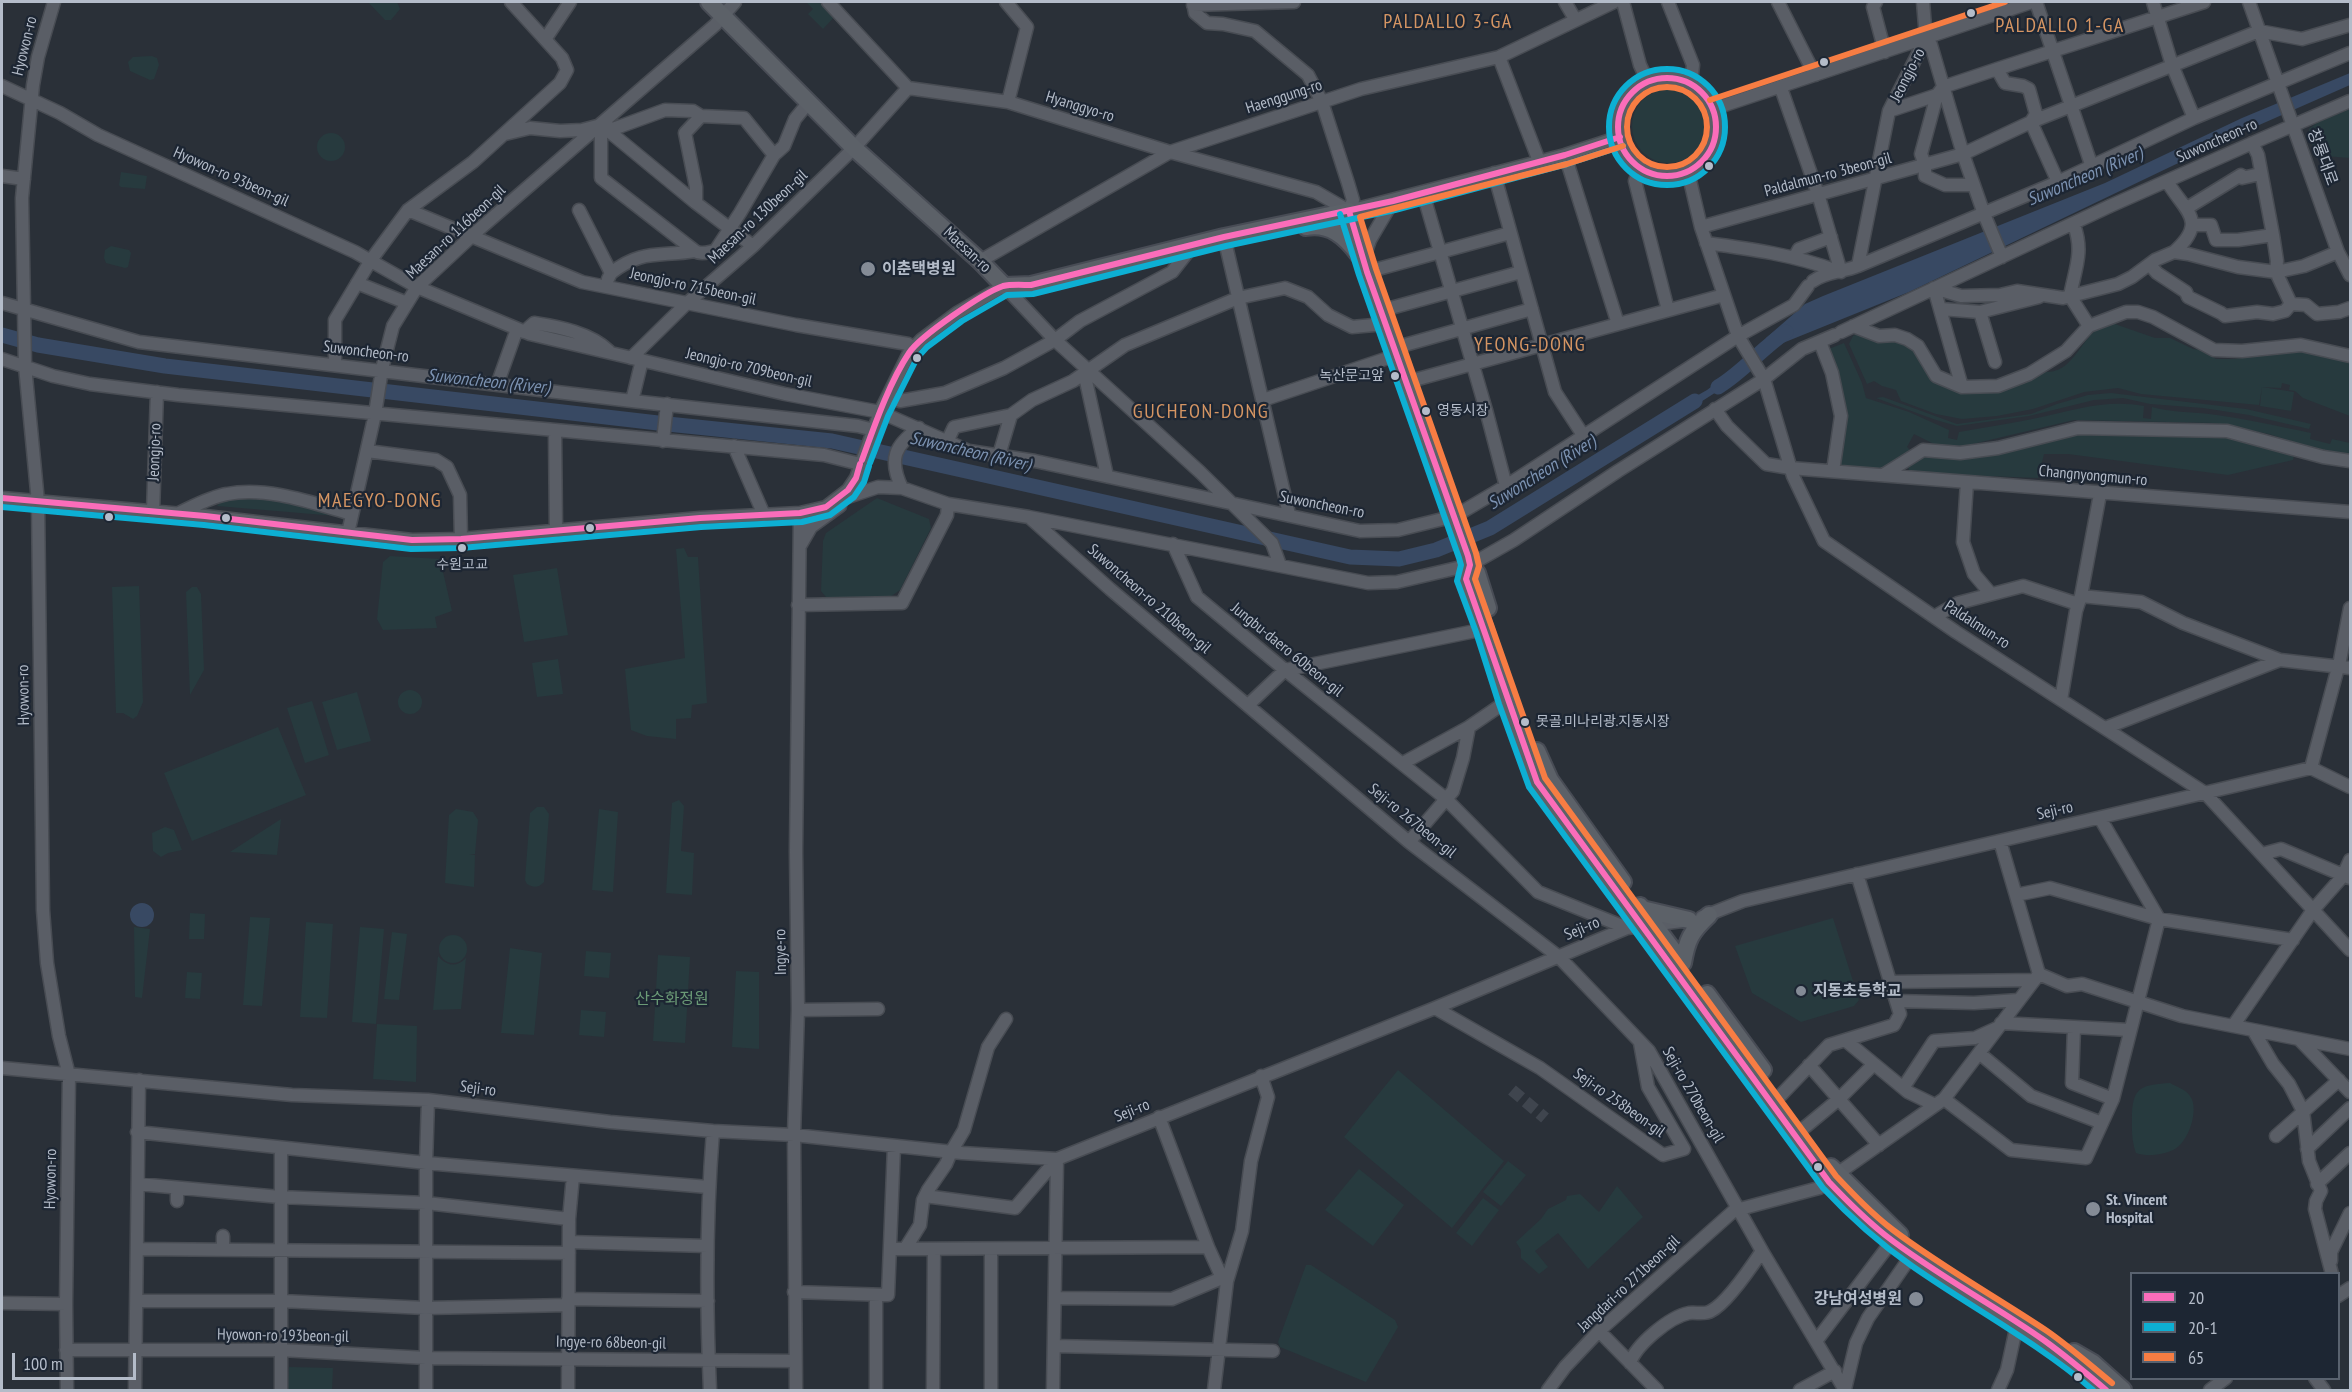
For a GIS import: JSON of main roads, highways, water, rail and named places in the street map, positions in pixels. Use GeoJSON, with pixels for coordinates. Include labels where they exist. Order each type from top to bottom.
{"type":"FeatureCollection","features":[{"type":"Feature","properties":{"kind":"main road","name":"Maesan-ro"},"geometry":{"type":"LineString","coordinates":[[709,2],[854,148],[980,261],[1004,286],[1031,285],[1194,244],[1283,225]]}},
{"type":"Feature","properties":{"kind":"main road"},"geometry":{"type":"LineString","coordinates":[[1283,225],[1350,211],[1365,266],[1469,560],[1477,573],[1514,688],[1545,770],[1642,909],[1642,926],[1683,963],[1804,1128],[1850,1206],[1911,1256],[2075,1363],[2106,1390]]}},
{"type":"Feature","properties":{"kind":"main road"},"geometry":{"type":"LineString","coordinates":[[1283,225],[1296,229],[1319,225],[1328,228],[1344,237],[1365,266]]}},
{"type":"Feature","properties":{"kind":"main road"},"geometry":{"type":"LineString","coordinates":[[1469,560],[1466,579],[1537,782],[1642,926],[1833,1178],[1900,1235],[2027,1322],[2093,1363],[2123,1390]]}},
{"type":"Feature","properties":{"kind":"main road"},"geometry":{"type":"LineString","coordinates":[[1642,909],[1689,920]]}},
{"type":"Feature","properties":{"kind":"main road"},"geometry":{"type":"LineString","coordinates":[[1683,963],[1686,943],[1694,930],[1709,915]]}},
{"type":"Feature","properties":{"kind":"water"},"geometry":{"type":"Polygon","coordinates":[[[2350,73],[2350,85],[2241,133],[1909,292],[1773,347],[1766,338],[1805,304],[2105,183],[2242,118],[2350,73]]]}},
{"type":"Feature","properties":{"kind":"water"},"geometry":{"type":"Polygon","coordinates":[[[1731,372],[1738,381],[1735,380],[1682,414],[1677,407],[1707,390],[1731,372]]]}},
{"type":"Feature","properties":{"kind":"water"},"geometry":{"type":"Polygon","coordinates":[[[142,903],[150,907],[154,915],[150,923],[142,927],[134,923],[130,915],[134,907],[142,903]]]}},
{"type":"Feature","properties":{"kind":"waterway","name":"Suwoncheon (River)"},"geometry":{"type":"LineString","coordinates":[[1718,387],[1786,332]]}},
{"type":"Feature","properties":{"kind":"waterway","name":"Suwoncheon (River)"},"geometry":{"type":"LineString","coordinates":[[2,335],[38,345],[165,366],[832,441],[1350,557],[1399,559],[1436,550],[1490,528],[1695,401]]}},
{"type":"Feature","properties":{"kind":"tunnel"},"geometry":{"type":"LineString","coordinates":[[1512,1090],[1545,1118]]}},
{"type":"Feature","properties":{"kind":"place","name":"이춘택병원"},"geometry":{"type":"Point","coordinates":[868,269]}},
{"type":"Feature","properties":{"kind":"place","name":"녹산문고앞"},"geometry":{"type":"Point","coordinates":[1395,376]}},
{"type":"Feature","properties":{"kind":"place","name":"영동시장"},"geometry":{"type":"Point","coordinates":[1426,411]}},
{"type":"Feature","properties":{"kind":"place","name":"수원고교"},"geometry":{"type":"Point","coordinates":[462,548]}},
{"type":"Feature","properties":{"kind":"place","name":"못골.미나리광.지동시장"},"geometry":{"type":"Point","coordinates":[1525,722]}},
{"type":"Feature","properties":{"kind":"place","name":"지동초등학교"},"geometry":{"type":"Point","coordinates":[1801,991]}},
{"type":"Feature","properties":{"kind":"place","name":"St. Vincent Hospital"},"geometry":{"type":"Point","coordinates":[2093,1209]}},
{"type":"Feature","properties":{"kind":"place","name":"강남여성병원"},"geometry":{"type":"Point","coordinates":[1916,1299]}},
{"type":"Feature","properties":{"kind":"district","name":"PALDALLO 3-GA"},"geometry":{"type":"Point","coordinates":[1448,22]}},
{"type":"Feature","properties":{"kind":"district","name":"PALDALLO 1-GA"},"geometry":{"type":"Point","coordinates":[2060,26]}},
{"type":"Feature","properties":{"kind":"district","name":"YEONG-DONG"},"geometry":{"type":"Point","coordinates":[1530,345]}},
{"type":"Feature","properties":{"kind":"district","name":"GUCHEON-DONG"},"geometry":{"type":"Point","coordinates":[1201,412]}},
{"type":"Feature","properties":{"kind":"district","name":"MAEGYO-DONG"},"geometry":{"type":"Point","coordinates":[380,501]}},
{"type":"Feature","properties":{"kind":"park label","name":"산수화정원"},"geometry":{"type":"Point","coordinates":[672,999]}}]}
